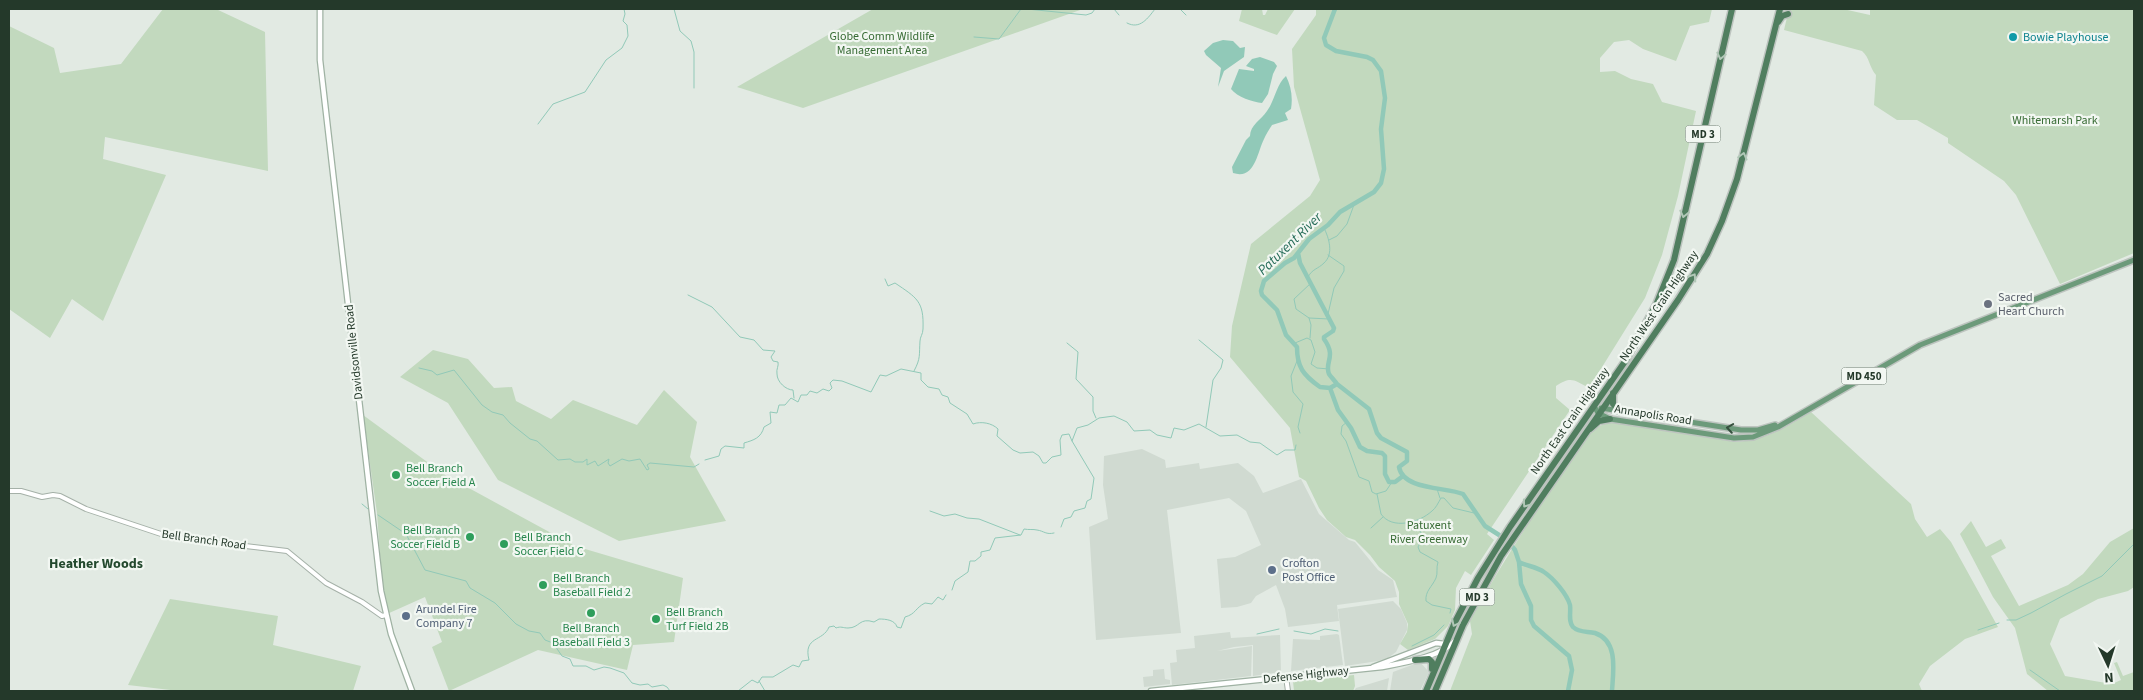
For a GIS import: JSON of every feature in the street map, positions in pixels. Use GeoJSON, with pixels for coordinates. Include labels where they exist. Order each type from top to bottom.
{"type":"FeatureCollection","features":[{"type":"Feature","properties":{"kind":"highway","name":"North East Crain Highway"},"geometry":{"type":"LineString","coordinates":[[1446,649],[1467,597],[1494,551],[1637,342],[1656,305],[1670,270],[1732,9]]}},
{"type":"Feature","properties":{"kind":"highway","name":"North West Crain Highway"},"geometry":{"type":"LineString","coordinates":[[1446,649],[1456,640],[1475,601],[1516,531],[1683,293],[1715,239],[1737,179],[1776,25],[1781,17],[1788,14],[1781,9]]}},
{"type":"Feature","properties":{"kind":"highway"},"geometry":{"type":"LineString","coordinates":[[1613,392],[1612,402],[1620,411]]}},
{"type":"Feature","properties":{"kind":"highway"},"geometry":{"type":"LineString","coordinates":[[1568,457],[1595,424],[1610,419]]}},
{"type":"Feature","properties":{"kind":"highway","name":"MD 3"},"geometry":{"type":"LineString","coordinates":[[1426,691],[1432,674],[1446,649]]}},
{"type":"Feature","properties":{"kind":"highway","name":"MD 3"},"geometry":{"type":"LineString","coordinates":[[1435,691],[1446,649]]}},
{"type":"Feature","properties":{"kind":"highway"},"geometry":{"type":"LineString","coordinates":[[1415,660],[1429,659],[1432,664],[1432,674]]}},
{"type":"Feature","properties":{"kind":"main road","name":"Davidsonville Road"},"geometry":{"type":"LineString","coordinates":[[320,9],[320,59],[378,563],[386,615],[412,691]]}},
{"type":"Feature","properties":{"kind":"main road","name":"Annapolis Road"},"geometry":{"type":"LineString","coordinates":[[1594,406],[1610,419],[1739,438],[1763,434],[1920,345],[2018,305],[2111,271],[2134,260]]}},
{"type":"Feature","properties":{"kind":"main road","name":"Annapolis Road"},"geometry":{"type":"LineString","coordinates":[[1600,411],[1620,411],[1745,430],[1765,428],[1794,417]]}},
{"type":"Feature","properties":{"kind":"main road","name":"Defense Highway"},"geometry":{"type":"LineString","coordinates":[[1371,668],[1436,643],[1446,649]]}},
{"type":"Feature","properties":{"kind":"main road","name":"Defense Highway"},"geometry":{"type":"LineString","coordinates":[[1151,691],[1371,668],[1415,660],[1446,649]]}},
{"type":"Feature","properties":{"kind":"street","name":"Bell Branch Road"},"geometry":{"type":"LineString","coordinates":[[9,491],[21,491],[42,497],[56,495],[86,510],[170,537],[287,551],[326,583],[362,602],[382,616],[386,615]]}},
{"type":"Feature","properties":{"kind":"street"},"geometry":{"type":"LineString","coordinates":[[1286,677],[1288,691]]}},
{"type":"Feature","properties":{"kind":"shaded area"},"geometry":{"type":"Polygon","coordinates":[[[1223,40],[1233,41],[1240,48],[1245,47],[1244,57],[1224,71],[1218,87],[1221,68],[1204,51],[1213,43],[1223,40]]]}},
{"type":"Feature","properties":{"kind":"shaded area"},"geometry":{"type":"Polygon","coordinates":[[[1260,57],[1274,62],[1277,66],[1268,94],[1262,103],[1245,99],[1231,89],[1239,69],[1254,71],[1254,69],[1246,66],[1252,59],[1260,57]]]}},
{"type":"Feature","properties":{"kind":"shaded area"},"geometry":{"type":"Polygon","coordinates":[[[1286,76],[1292,96],[1291,109],[1285,113],[1288,120],[1272,125],[1251,169],[1246,173],[1233,173],[1232,167],[1250,136],[1250,132],[1267,111],[1286,76]]]}},
{"type":"Feature","properties":{"kind":"shaded area"},"geometry":{"type":"Polygon","coordinates":[[[1142,449],[1165,460],[1166,468],[1199,463],[1200,469],[1238,463],[1254,476],[1263,493],[1301,479],[1319,514],[1349,540],[1355,542],[1378,570],[1393,580],[1397,597],[1337,605],[1339,621],[1288,627],[1285,609],[1276,585],[1256,596],[1251,603],[1237,607],[1221,608],[1217,559],[1235,557],[1261,545],[1246,511],[1229,498],[1167,510],[1181,633],[1096,640],[1089,527],[1108,519],[1103,485],[1104,456],[1142,449]]]}},
{"type":"Feature","properties":{"kind":"shaded area"},"geometry":{"type":"Polygon","coordinates":[[[1393,601],[1401,609],[1407,623],[1407,630],[1396,652],[1388,658],[1378,661],[1345,666],[1338,609],[1393,601]]]}},
{"type":"Feature","properties":{"kind":"shaded area"},"geometry":{"type":"Polygon","coordinates":[[[1230,632],[1231,638],[1280,635],[1281,672],[1253,676],[1253,645],[1234,647],[1217,651],[1252,646],[1251,676],[1172,685],[1170,663],[1177,662],[1176,650],[1195,648],[1194,636],[1230,632]]]}},
{"type":"Feature","properties":{"kind":"shaded area"},"geometry":{"type":"Polygon","coordinates":[[[1339,635],[1343,665],[1291,671],[1293,639],[1320,640],[1320,636],[1339,635]]]}},
{"type":"Feature","properties":{"kind":"shaded area"},"geometry":{"type":"Polygon","coordinates":[[[1420,662],[1429,672],[1420,691],[1390,691],[1393,672],[1420,662]]]}},
{"type":"Feature","properties":{"kind":"shaded area"},"geometry":{"type":"Polygon","coordinates":[[[1164,669],[1165,679],[1170,680],[1170,684],[1144,687],[1143,677],[1153,676],[1153,670],[1164,669]]]}},
{"type":"Feature","properties":{"kind":"shaded area"},"geometry":{"type":"Polygon","coordinates":[[[1389,678],[1387,691],[1354,691],[1356,688],[1389,678]]]}},
{"type":"Feature","properties":{"kind":"green space"},"geometry":{"type":"Polygon","coordinates":[[[163,9],[216,9],[265,32],[268,171],[105,137],[103,159],[166,175],[103,321],[72,299],[50,338],[9,309],[9,26],[54,48],[60,73],[121,64],[163,9]]]}},
{"type":"Feature","properties":{"kind":"green space","name":"Globe Comm Wildlife Management Area"},"geometry":{"type":"Polygon","coordinates":[[[873,9],[1083,9],[803,108],[737,87],[873,9]]]}},
{"type":"Feature","properties":{"kind":"green space"},"geometry":{"type":"Polygon","coordinates":[[[1242,9],[1262,9],[1263,15],[1265,15],[1268,9],[1295,9],[1277,35],[1239,21],[1242,9]]]}},
{"type":"Feature","properties":{"kind":"green space","name":"Patuxent River Greenway"},"geometry":{"type":"Polygon","coordinates":[[[1316,9],[1712,9],[1709,22],[1690,26],[1676,61],[1643,49],[1629,40],[1614,42],[1600,58],[1600,72],[1615,71],[1631,79],[1653,84],[1662,102],[1696,111],[1678,196],[1662,255],[1645,298],[1589,388],[1572,380],[1565,381],[1556,386],[1556,398],[1570,410],[1487,534],[1494,540],[1471,575],[1465,571],[1456,588],[1455,610],[1448,626],[1435,639],[1408,650],[1400,644],[1407,632],[1408,624],[1399,604],[1399,592],[1395,581],[1379,567],[1355,540],[1346,537],[1327,520],[1306,481],[1299,477],[1290,428],[1230,357],[1232,326],[1251,244],[1310,196],[1320,180],[1294,87],[1292,49],[1316,15],[1316,9]]]}},
{"type":"Feature","properties":{"kind":"green space","name":"Whitemarsh Park"},"geometry":{"type":"Polygon","coordinates":[[[1789,9],[1843,9],[1870,15],[1870,9],[2134,9],[2134,253],[2060,284],[2016,195],[2004,181],[1948,143],[1948,138],[1917,120],[1897,120],[1874,105],[1876,75],[1865,54],[1862,51],[1784,30],[1789,9]]]}},
{"type":"Feature","properties":{"kind":"green space"},"geometry":{"type":"Polygon","coordinates":[[[433,350],[468,359],[494,388],[512,387],[516,401],[551,419],[573,400],[637,425],[664,390],[697,422],[690,457],[726,521],[619,541],[498,480],[448,403],[400,377],[433,350]]]}},
{"type":"Feature","properties":{"kind":"green space"},"geometry":{"type":"Polygon","coordinates":[[[1811,412],[1911,504],[1915,519],[1927,537],[1940,529],[1951,542],[1998,627],[1965,639],[1930,666],[1919,684],[1922,691],[1450,691],[1472,634],[1470,621],[1498,571],[1529,523],[1594,429],[1606,423],[1615,423],[1736,442],[1766,436],[1811,412]]]}},
{"type":"Feature","properties":{"kind":"green space"},"geometry":{"type":"Polygon","coordinates":[[[363,415],[445,475],[575,546],[683,578],[674,642],[633,645],[627,670],[538,650],[449,691],[432,647],[442,642],[425,597],[387,614],[382,583],[377,513],[363,415]]]}},
{"type":"Feature","properties":{"kind":"green space"},"geometry":{"type":"Polygon","coordinates":[[[1971,521],[1986,547],[2001,539],[2006,548],[1991,556],[2019,606],[2068,585],[2083,574],[2110,542],[2134,528],[2134,587],[2128,591],[2098,599],[2060,619],[2050,644],[2065,676],[2112,684],[2121,680],[2114,663],[2117,662],[2123,676],[2134,672],[2134,691],[2048,691],[2027,674],[2015,628],[1993,597],[1960,534],[1971,521]]]}},
{"type":"Feature","properties":{"kind":"green space"},"geometry":{"type":"Polygon","coordinates":[[[170,599],[278,616],[273,645],[361,666],[353,691],[179,691],[128,685],[170,599]]]}},
{"type":"Feature","properties":{"kind":"green space"},"geometry":{"type":"Polygon","coordinates":[[[1354,675],[1355,686],[1353,691],[1294,691],[1293,681],[1354,675]]]}},
{"type":"Feature","properties":{"kind":"waterway"},"geometry":{"type":"LineString","coordinates":[[538,124],[553,104],[585,92],[606,60],[622,48],[628,36],[627,25],[623,21],[624,9]]}},
{"type":"Feature","properties":{"kind":"waterway"},"geometry":{"type":"LineString","coordinates":[[674,9],[680,31],[691,41],[694,52],[694,88]]}},
{"type":"Feature","properties":{"kind":"waterway"},"geometry":{"type":"LineString","coordinates":[[974,37],[999,39],[1021,9]]}},
{"type":"Feature","properties":{"kind":"waterway"},"geometry":{"type":"LineString","coordinates":[[1027,9],[1086,15],[1092,13],[1095,9]]}},
{"type":"Feature","properties":{"kind":"waterway"},"geometry":{"type":"LineString","coordinates":[[1114,9],[1119,15]]}},
{"type":"Feature","properties":{"kind":"waterway"},"geometry":{"type":"LineString","coordinates":[[1127,23],[1132,25],[1140,24],[1155,9]]}},
{"type":"Feature","properties":{"kind":"waterway"},"geometry":{"type":"LineString","coordinates":[[1180,9],[1186,15]]}},
{"type":"Feature","properties":{"kind":"waterway","name":"Patuxent River"},"geometry":{"type":"LineString","coordinates":[[1335,9],[1324,38],[1326,45],[1336,51],[1367,57],[1373,60],[1381,71],[1385,98],[1381,129],[1384,169],[1381,183],[1374,192],[1340,212],[1328,225],[1309,239],[1294,258],[1285,263],[1264,281],[1261,291],[1262,295],[1277,310],[1286,335],[1297,347],[1298,360],[1305,374],[1320,387],[1330,388],[1337,384],[1369,409],[1377,433],[1381,438],[1407,452],[1407,461],[1399,467],[1402,474],[1408,480],[1417,484],[1463,494],[1485,526],[1507,540],[1515,550],[1519,562],[1521,584],[1531,606],[1531,620],[1534,626],[1569,656],[1572,670],[1568,691]]}},
{"type":"Feature","properties":{"kind":"waterway"},"geometry":{"type":"LineString","coordinates":[[1329,240],[1337,236],[1347,224],[1355,202]]}},
{"type":"Feature","properties":{"kind":"waterway"},"geometry":{"type":"LineString","coordinates":[[1308,277],[1311,272],[1324,263],[1329,255],[1329,241],[1324,228]]}},
{"type":"Feature","properties":{"kind":"waterway"},"geometry":{"type":"LineString","coordinates":[[1298,253],[1300,263],[1334,328],[1324,339],[1330,350],[1329,374],[1337,384]]}},
{"type":"Feature","properties":{"kind":"waterway"},"geometry":{"type":"LineString","coordinates":[[1328,255],[1344,266],[1344,271],[1334,288],[1328,314]]}},
{"type":"Feature","properties":{"kind":"waterway"},"geometry":{"type":"LineString","coordinates":[[885,279],[888,286],[895,283],[914,297],[918,301],[922,312],[923,331],[920,340],[919,359],[914,371]]}},
{"type":"Feature","properties":{"kind":"waterway"},"geometry":{"type":"LineString","coordinates":[[1311,283],[1294,299],[1296,309],[1309,318],[1329,319]]}},
{"type":"Feature","properties":{"kind":"waterway"},"geometry":{"type":"LineString","coordinates":[[688,295],[712,307],[740,337],[754,340],[763,350],[775,351],[771,357],[773,361],[778,362],[777,377],[780,383],[793,390],[794,398]]}},
{"type":"Feature","properties":{"kind":"waterway"},"geometry":{"type":"LineString","coordinates":[[1309,318],[1311,325],[1310,338]]}},
{"type":"Feature","properties":{"kind":"waterway"},"geometry":{"type":"LineString","coordinates":[[1295,343],[1307,338],[1311,340],[1315,352],[1311,364],[1317,368],[1329,369]]}},
{"type":"Feature","properties":{"kind":"waterway"},"geometry":{"type":"LineString","coordinates":[[1199,340],[1223,360],[1221,368],[1213,380],[1206,427]]}},
{"type":"Feature","properties":{"kind":"waterway"},"geometry":{"type":"LineString","coordinates":[[1067,343],[1078,352],[1076,379],[1093,397],[1093,411],[1096,418]]}},
{"type":"Feature","properties":{"kind":"waterway"},"geometry":{"type":"LineString","coordinates":[[1297,361],[1291,376],[1293,392],[1303,404],[1298,427],[1300,433]]}},
{"type":"Feature","properties":{"kind":"waterway"},"geometry":{"type":"LineString","coordinates":[[419,368],[432,371],[437,375],[454,370],[482,405],[492,412],[503,415],[510,423],[530,439],[537,441],[558,460],[570,459],[575,462],[583,462],[587,459],[587,465],[595,461],[598,466],[609,459],[608,463],[610,466],[622,459],[629,461],[640,459],[647,470],[649,469],[647,465],[650,463],[694,467],[699,464]]}},
{"type":"Feature","properties":{"kind":"waterway"},"geometry":{"type":"LineString","coordinates":[[705,460],[719,456],[721,449],[725,446],[744,448],[744,443],[757,438],[764,427],[771,423],[770,412],[777,413],[779,405],[785,405],[791,398],[798,402],[801,395],[807,395],[810,391],[817,393],[823,389],[829,391],[832,388],[830,383],[833,380],[842,381],[871,392],[880,375],[886,376],[901,369],[921,373],[921,380],[928,387],[939,389],[942,395],[948,397],[950,403],[967,414],[973,424],[993,425],[998,429],[997,436],[1013,450],[1020,453],[1033,452],[1039,456],[1043,463],[1046,463],[1052,457],[1061,455],[1060,440],[1062,435],[1069,434],[1072,441]]}},
{"type":"Feature","properties":{"kind":"waterway"},"geometry":{"type":"LineString","coordinates":[[1330,388],[1338,410],[1351,428],[1360,447],[1367,451],[1382,453],[1385,456],[1385,474],[1389,482],[1395,482],[1403,476]]}},
{"type":"Feature","properties":{"kind":"waterway"},"geometry":{"type":"LineString","coordinates":[[1061,527],[1064,519],[1071,517],[1074,511],[1085,508],[1087,501],[1091,499],[1094,478],[1072,441],[1077,428],[1088,425],[1099,418],[1114,416],[1127,422],[1134,431],[1150,430],[1157,435],[1171,438],[1174,428],[1184,430],[1199,424],[1220,436],[1237,435],[1250,442],[1260,443],[1277,455],[1285,450],[1295,450],[1296,445]]}},
{"type":"Feature","properties":{"kind":"waterway"},"geometry":{"type":"LineString","coordinates":[[1347,422],[1342,426],[1341,434],[1346,441],[1359,477],[1369,481],[1372,492],[1376,494],[1386,491],[1392,482]]}},
{"type":"Feature","properties":{"kind":"waterway"},"geometry":{"type":"LineString","coordinates":[[1437,489],[1440,498]]}},
{"type":"Feature","properties":{"kind":"waterway"},"geometry":{"type":"LineString","coordinates":[[1377,494],[1381,514],[1392,522],[1406,523],[1420,519],[1433,510],[1441,498],[1444,498],[1453,508],[1474,513]]}},
{"type":"Feature","properties":{"kind":"waterway"},"geometry":{"type":"LineString","coordinates":[[362,504],[368,509]]}},
{"type":"Feature","properties":{"kind":"waterway"},"geometry":{"type":"LineString","coordinates":[[930,511],[944,516],[955,514],[979,519],[1020,535]]}},
{"type":"Feature","properties":{"kind":"waterway"},"geometry":{"type":"LineString","coordinates":[[378,515],[406,534],[425,570],[466,581],[470,588],[495,603],[516,624],[529,631],[540,633],[545,640],[553,643],[562,656],[570,659],[573,666],[586,666],[594,670],[604,667],[610,668],[624,673],[632,683],[648,684],[652,687],[663,685],[670,691]]}},
{"type":"Feature","properties":{"kind":"waterway"},"geometry":{"type":"LineString","coordinates":[[1371,528],[1383,517]]}},
{"type":"Feature","properties":{"kind":"waterway"},"geometry":{"type":"LineString","coordinates":[[1409,522],[1421,532],[1418,547],[1420,552],[1438,562],[1437,576],[1428,592],[1426,601],[1432,605],[1451,609],[1450,613]]}},
{"type":"Feature","properties":{"kind":"waterway"},"geometry":{"type":"LineString","coordinates":[[952,590],[955,581],[968,572],[970,561],[975,561],[981,556],[981,552],[990,550],[995,538],[1021,535],[1024,529],[1049,534],[1054,533]]}},
{"type":"Feature","properties":{"kind":"waterway"},"geometry":{"type":"LineString","coordinates":[[2007,620],[2016,620],[2102,576],[2134,544]]}},
{"type":"Feature","properties":{"kind":"waterway","name":"Patuxent River"},"geometry":{"type":"LineString","coordinates":[[1519,562],[1541,570],[1559,587],[1570,605],[1571,625],[1575,629],[1595,633],[1603,637],[1608,643],[1613,658],[1612,691]]}},
{"type":"Feature","properties":{"kind":"waterway"},"geometry":{"type":"LineString","coordinates":[[738,691],[752,680],[758,683],[762,677],[773,677],[793,665],[799,667],[802,661],[809,660],[808,652],[811,643],[826,632],[829,627],[852,628],[865,621],[874,622],[884,619],[890,620],[897,627],[901,628],[905,617],[925,603],[932,604],[938,597],[943,600],[946,595]]}},
{"type":"Feature","properties":{"kind":"waterway"},"geometry":{"type":"LineString","coordinates":[[1978,630],[1999,623]]}},
{"type":"Feature","properties":{"kind":"waterway"},"geometry":{"type":"LineString","coordinates":[[1412,646],[1434,635],[1444,625]]}},
{"type":"Feature","properties":{"kind":"waterway"},"geometry":{"type":"LineString","coordinates":[[1257,634],[1279,629]]}},
{"type":"Feature","properties":{"kind":"waterway"},"geometry":{"type":"LineString","coordinates":[[1294,631],[1311,634],[1325,629],[1338,631]]}},
{"type":"Feature","properties":{"kind":"waterway"},"geometry":{"type":"LineString","coordinates":[[2030,670],[2060,691]]}},
{"type":"Feature","properties":{"kind":"waterway"},"geometry":{"type":"LineString","coordinates":[[759,681],[765,691]]}},
{"type":"Feature","properties":{"kind":"place","name":"Bowie Playhouse"},"geometry":{"type":"Point","coordinates":[2013,37]}},
{"type":"Feature","properties":{"kind":"place","name":"Sacred Heart Church"},"geometry":{"type":"Point","coordinates":[1988,304]}},
{"type":"Feature","properties":{"kind":"place","name":"Bell Branch Soccer Field A"},"geometry":{"type":"Point","coordinates":[396,475]}},
{"type":"Feature","properties":{"kind":"place","name":"Bell Branch Soccer Field B"},"geometry":{"type":"Point","coordinates":[470,537]}},
{"type":"Feature","properties":{"kind":"place","name":"Bell Branch Soccer Field C"},"geometry":{"type":"Point","coordinates":[504,544]}},
{"type":"Feature","properties":{"kind":"place","name":"Crofton Post Office"},"geometry":{"type":"Point","coordinates":[1272,570]}},
{"type":"Feature","properties":{"kind":"place","name":"Bell Branch Baseball Field 2"},"geometry":{"type":"Point","coordinates":[543,585]}},
{"type":"Feature","properties":{"kind":"place","name":"Bell Branch Baseball Field 3"},"geometry":{"type":"Point","coordinates":[591,613]}},
{"type":"Feature","properties":{"kind":"place","name":"Arundel Fire Company 7"},"geometry":{"type":"Point","coordinates":[406,616]}},
{"type":"Feature","properties":{"kind":"place","name":"Bell Branch Turf Field 2B"},"geometry":{"type":"Point","coordinates":[656,619]}},
{"type":"Feature","properties":{"kind":"district","name":"Heather Woods"},"geometry":{"type":"Point","coordinates":[96,564]}}]}
